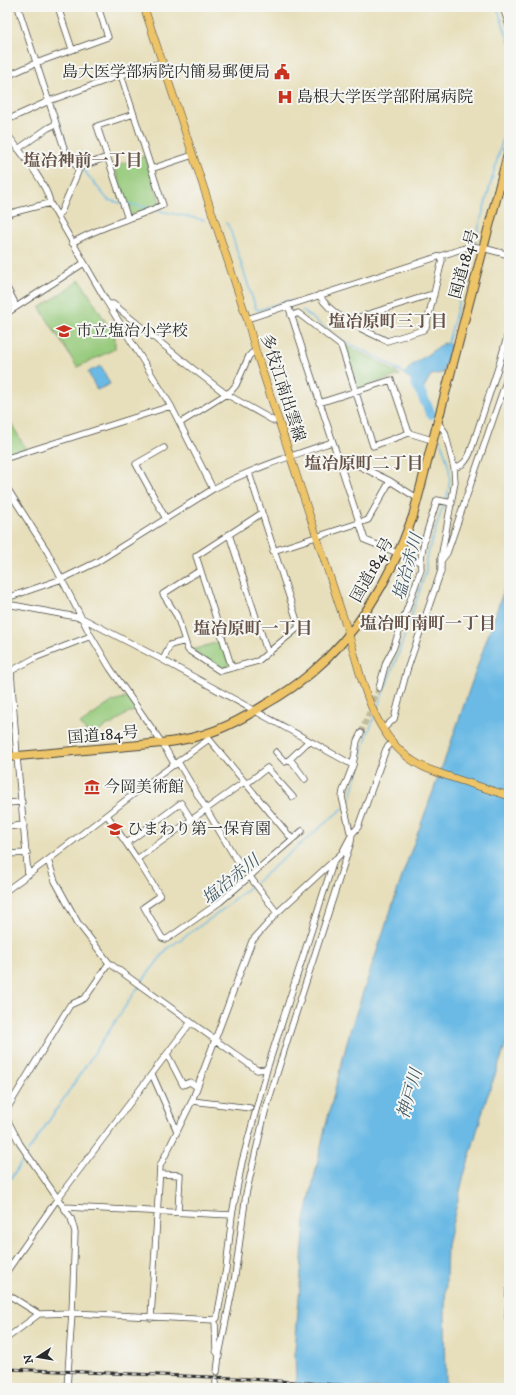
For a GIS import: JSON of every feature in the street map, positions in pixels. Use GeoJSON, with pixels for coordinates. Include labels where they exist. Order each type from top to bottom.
{"type":"FeatureCollection","features":[{"type":"Feature","properties":{"kind":"highway","name":"国道184号"},"geometry":{"type":"LineString","coordinates":[[7,758],[182,741],[208,737],[291,689],[312,673],[349,635],[378,592],[398,554],[413,516],[509,150]]}},
{"type":"Feature","properties":{"kind":"main road","name":"多伎江南出雲線"},"geometry":{"type":"LineString","coordinates":[[144,7],[247,319],[256,352],[349,635],[362,682],[373,710],[392,742],[408,758],[427,768],[509,796]]}},
{"type":"Feature","properties":{"kind":"street"},"geometry":{"type":"LineString","coordinates":[[18,7],[66,154],[78,168],[78,172],[60,212],[57,215]]}},
{"type":"Feature","properties":{"kind":"street"},"geometry":{"type":"LineString","coordinates":[[58,7],[72,49]]}},
{"type":"Feature","properties":{"kind":"street"},"geometry":{"type":"LineString","coordinates":[[7,76],[72,49],[108,37],[98,7]]}},
{"type":"Feature","properties":{"kind":"street"},"geometry":{"type":"LineString","coordinates":[[503,7],[509,26]]}},
{"type":"Feature","properties":{"kind":"street"},"geometry":{"type":"LineString","coordinates":[[7,120],[49,100],[163,62]]}},
{"type":"Feature","properties":{"kind":"street"},"geometry":{"type":"LineString","coordinates":[[72,243],[85,235],[146,213],[163,205],[121,75]]}},
{"type":"Feature","properties":{"kind":"street"},"geometry":{"type":"LineString","coordinates":[[128,219],[97,126],[134,114]]}},
{"type":"Feature","properties":{"kind":"street"},"geometry":{"type":"LineString","coordinates":[[18,149],[56,124]]}},
{"type":"Feature","properties":{"kind":"street"},"geometry":{"type":"LineString","coordinates":[[7,134],[32,167],[46,191],[50,204],[72,243],[171,406],[213,489]]}},
{"type":"Feature","properties":{"kind":"street"},"geometry":{"type":"LineString","coordinates":[[151,169],[193,155]]}},
{"type":"Feature","properties":{"kind":"street"},"geometry":{"type":"LineString","coordinates":[[78,168],[107,157]]}},
{"type":"Feature","properties":{"kind":"street"},"geometry":{"type":"LineString","coordinates":[[7,214],[50,204]]}},
{"type":"Feature","properties":{"kind":"street"},"geometry":{"type":"LineString","coordinates":[[247,319],[471,246],[509,255]]}},
{"type":"Feature","properties":{"kind":"street"},"geometry":{"type":"LineString","coordinates":[[319,295],[323,302],[349,322],[387,341],[423,330],[426,327],[442,256]]}},
{"type":"Feature","properties":{"kind":"street"},"geometry":{"type":"LineString","coordinates":[[7,314],[84,263]]}},
{"type":"Feature","properties":{"kind":"street"},"geometry":{"type":"LineString","coordinates":[[7,288],[14,301],[14,308]]}},
{"type":"Feature","properties":{"kind":"street"},"geometry":{"type":"LineString","coordinates":[[349,322],[363,316],[429,295],[434,295]]}},
{"type":"Feature","properties":{"kind":"street"},"geometry":{"type":"LineString","coordinates":[[108,304],[113,304],[226,394],[274,421]]}},
{"type":"Feature","properties":{"kind":"street"},"geometry":{"type":"LineString","coordinates":[[288,305],[338,463],[365,540],[420,562]]}},
{"type":"Feature","properties":{"kind":"street"},"geometry":{"type":"LineString","coordinates":[[291,316],[298,313],[341,346],[373,446],[409,433],[432,440]]}},
{"type":"Feature","properties":{"kind":"street"},"geometry":{"type":"LineString","coordinates":[[454,468],[462,465],[467,460],[499,365],[509,330]]}},
{"type":"Feature","properties":{"kind":"street"},"geometry":{"type":"LineString","coordinates":[[180,424],[231,392],[236,385],[248,356],[256,352]]}},
{"type":"Feature","properties":{"kind":"street"},"geometry":{"type":"LineString","coordinates":[[441,561],[447,553],[509,373]]}},
{"type":"Feature","properties":{"kind":"street"},"geometry":{"type":"LineString","coordinates":[[319,403],[391,380],[409,433]]}},
{"type":"Feature","properties":{"kind":"street"},"geometry":{"type":"LineString","coordinates":[[7,458],[171,406]]}},
{"type":"Feature","properties":{"kind":"street"},"geometry":{"type":"LineString","coordinates":[[383,729],[394,719],[407,670],[441,571],[449,503],[455,482],[454,468],[445,432],[437,421]]}},
{"type":"Feature","properties":{"kind":"street"},"geometry":{"type":"LineString","coordinates":[[7,598],[62,579],[97,562],[231,479],[332,442]]}},
{"type":"Feature","properties":{"kind":"street"},"geometry":{"type":"LineString","coordinates":[[164,448],[136,464],[166,519]]}},
{"type":"Feature","properties":{"kind":"street"},"geometry":{"type":"LineString","coordinates":[[338,463],[349,461],[390,481],[418,498]]}},
{"type":"Feature","properties":{"kind":"street"},"geometry":{"type":"LineString","coordinates":[[200,572],[163,594],[177,616],[188,650],[220,671],[258,660],[298,627],[249,472]]}},
{"type":"Feature","properties":{"kind":"street"},"geometry":{"type":"LineString","coordinates":[[273,551],[368,520],[390,481]]}},
{"type":"Feature","properties":{"kind":"street"},"geometry":{"type":"LineString","coordinates":[[7,488],[47,551],[91,636],[110,668],[176,763],[233,854],[277,913]]}},
{"type":"Feature","properties":{"kind":"street"},"geometry":{"type":"LineString","coordinates":[[379,688],[386,662],[393,649],[421,570],[420,562],[436,500],[449,503]]}},
{"type":"Feature","properties":{"kind":"street"},"geometry":{"type":"LineString","coordinates":[[232,668],[196,556],[262,513]]}},
{"type":"Feature","properties":{"kind":"street"},"geometry":{"type":"LineString","coordinates":[[229,534],[268,652]]}},
{"type":"Feature","properties":{"kind":"street"},"geometry":{"type":"LineString","coordinates":[[7,604],[82,618],[163,660],[354,765]]}},
{"type":"Feature","properties":{"kind":"street"},"geometry":{"type":"LineString","coordinates":[[28,875],[9,672],[37,657],[91,636]]}},
{"type":"Feature","properties":{"kind":"street"},"geometry":{"type":"LineString","coordinates":[[163,660],[170,645],[185,641]]}},
{"type":"Feature","properties":{"kind":"street"},"geometry":{"type":"LineString","coordinates":[[217,1372],[235,1276],[246,1194],[265,1112],[352,834],[350,832],[342,797],[354,765],[358,741],[361,733]]}},
{"type":"Feature","properties":{"kind":"street"},"geometry":{"type":"LineString","coordinates":[[7,890],[176,763],[208,737],[292,839]]}},
{"type":"Feature","properties":{"kind":"street"},"geometry":{"type":"LineString","coordinates":[[276,752],[286,762],[309,740]]}},
{"type":"Feature","properties":{"kind":"street"},"geometry":{"type":"LineString","coordinates":[[151,1318],[160,1166],[192,1101],[252,941],[277,913],[342,853],[352,834],[358,827],[386,749],[392,742]]}},
{"type":"Feature","properties":{"kind":"street"},"geometry":{"type":"LineString","coordinates":[[290,758],[305,779]]}},
{"type":"Feature","properties":{"kind":"street"},"geometry":{"type":"LineString","coordinates":[[137,859],[191,819],[267,768],[293,797]]}},
{"type":"Feature","properties":{"kind":"street"},"geometry":{"type":"LineString","coordinates":[[7,803],[22,802]]}},
{"type":"Feature","properties":{"kind":"street"},"geometry":{"type":"LineString","coordinates":[[127,843],[181,803],[191,819]]}},
{"type":"Feature","properties":{"kind":"street"},"geometry":{"type":"LineString","coordinates":[[107,815],[127,843],[160,896],[144,907],[162,938],[165,939],[220,902],[302,831]]}},
{"type":"Feature","properties":{"kind":"street"},"geometry":{"type":"LineString","coordinates":[[7,827],[24,825]]}},
{"type":"Feature","properties":{"kind":"street"},"geometry":{"type":"LineString","coordinates":[[7,854],[27,853]]}},
{"type":"Feature","properties":{"kind":"street"},"geometry":{"type":"LineString","coordinates":[[48,860],[55,881],[78,923],[109,963],[257,1070],[267,1069]]}},
{"type":"Feature","properties":{"kind":"street"},"geometry":{"type":"LineString","coordinates":[[219,1356],[216,1351],[214,1320],[217,1318],[226,1269],[232,1215],[242,1162],[267,1069],[334,860]]}},
{"type":"Feature","properties":{"kind":"street"},"geometry":{"type":"LineString","coordinates":[[7,1109],[70,1005],[85,998],[109,963]]}},
{"type":"Feature","properties":{"kind":"street"},"geometry":{"type":"LineString","coordinates":[[7,1271],[58,1198],[191,1022]]}},
{"type":"Feature","properties":{"kind":"street"},"geometry":{"type":"LineString","coordinates":[[167,1054],[183,1086],[190,1082],[197,1088]]}},
{"type":"Feature","properties":{"kind":"street"},"geometry":{"type":"LineString","coordinates":[[152,1074],[177,1131]]}},
{"type":"Feature","properties":{"kind":"street"},"geometry":{"type":"LineString","coordinates":[[192,1101],[250,1108]]}},
{"type":"Feature","properties":{"kind":"street"},"geometry":{"type":"LineString","coordinates":[[7,1119],[20,1144],[72,1218],[76,1232],[67,1388]]}},
{"type":"Feature","properties":{"kind":"street"},"geometry":{"type":"LineString","coordinates":[[160,1174],[180,1175],[178,1212]]}},
{"type":"Feature","properties":{"kind":"street"},"geometry":{"type":"LineString","coordinates":[[64,1207],[232,1215]]}},
{"type":"Feature","properties":{"kind":"street"},"geometry":{"type":"LineString","coordinates":[[509,1290],[509,1326]]}},
{"type":"Feature","properties":{"kind":"street"},"geometry":{"type":"LineString","coordinates":[[7,1294],[39,1314],[72,1313],[214,1320]]}},
{"type":"Feature","properties":{"kind":"street"},"geometry":{"type":"LineString","coordinates":[[7,1338],[39,1314]]}},
{"type":"Feature","properties":{"kind":"street"},"geometry":{"type":"LineString","coordinates":[[216,1381],[216,1388]]}},
{"type":"Feature","properties":{"kind":"green space"},"geometry":{"type":"Polygon","coordinates":[[[145,156],[160,202],[158,205],[131,215],[129,214],[114,166],[145,156]]]}},
{"type":"Feature","properties":{"kind":"green space"},"geometry":{"type":"Polygon","coordinates":[[[80,280],[115,337],[115,349],[77,367],[40,308],[80,280]]]}},
{"type":"Feature","properties":{"kind":"green space"},"geometry":{"type":"Polygon","coordinates":[[[342,344],[374,359],[400,375],[358,388],[356,387],[342,344]]]}},
{"type":"Feature","properties":{"kind":"green space"},"geometry":{"type":"Polygon","coordinates":[[[10,421],[26,449],[7,455],[7,422],[10,421]]]}},
{"type":"Feature","properties":{"kind":"green space"},"geometry":{"type":"Polygon","coordinates":[[[221,641],[229,664],[227,667],[220,669],[192,650],[221,641]]]}},
{"type":"Feature","properties":{"kind":"green space"},"geometry":{"type":"Polygon","coordinates":[[[129,698],[136,708],[133,712],[129,712],[97,733],[93,730],[88,733],[80,724],[113,701],[115,702],[120,699],[129,698]]]}},
{"type":"Feature","properties":{"kind":"water"},"geometry":{"type":"Polygon","coordinates":[[[444,343],[451,345],[443,373],[431,375],[423,389],[418,393],[411,380],[404,374],[411,366],[444,343]]]}},
{"type":"Feature","properties":{"kind":"water"},"geometry":{"type":"Polygon","coordinates":[[[101,366],[110,384],[97,390],[88,372],[101,366]]]}},
{"type":"Feature","properties":{"kind":"water","name":"神戸川"},"geometry":{"type":"Polygon","coordinates":[[[509,575],[509,1036],[486,1100],[463,1179],[447,1245],[445,1313],[446,1388],[296,1388],[295,1350],[305,1220],[325,1128],[350,1031],[407,862],[449,748],[509,575]]]}},
{"type":"Feature","properties":{"kind":"waterway"},"geometry":{"type":"LineString","coordinates":[[497,7],[509,42]]}},
{"type":"Feature","properties":{"kind":"waterway"},"geometry":{"type":"LineString","coordinates":[[54,106],[69,153],[80,166]]}},
{"type":"Feature","properties":{"kind":"waterway"},"geometry":{"type":"LineString","coordinates":[[474,245],[509,116]]}},
{"type":"Feature","properties":{"kind":"waterway"},"geometry":{"type":"LineString","coordinates":[[82,168],[108,200],[121,203]]}},
{"type":"Feature","properties":{"kind":"waterway"},"geometry":{"type":"LineString","coordinates":[[125,203],[149,208]]}},
{"type":"Feature","properties":{"kind":"waterway"},"geometry":{"type":"LineString","coordinates":[[156,210],[204,220]]}},
{"type":"Feature","properties":{"kind":"waterway"},"geometry":{"type":"LineString","coordinates":[[226,223],[229,226],[256,309],[259,310],[287,301],[292,301]]}},
{"type":"Feature","properties":{"kind":"waterway"},"geometry":{"type":"LineString","coordinates":[[447,346],[473,249]]}},
{"type":"Feature","properties":{"kind":"waterway"},"geometry":{"type":"LineString","coordinates":[[302,310],[336,337],[380,359],[405,374]]}},
{"type":"Feature","properties":{"kind":"waterway","name":"塩冶赤川"},"geometry":{"type":"LineString","coordinates":[[415,381],[431,414]]}},
{"type":"Feature","properties":{"kind":"waterway","name":"塩冶赤川"},"geometry":{"type":"LineString","coordinates":[[440,439],[448,462],[450,475],[446,499]]}},
{"type":"Feature","properties":{"kind":"waterway","name":"塩冶赤川"},"geometry":{"type":"LineString","coordinates":[[376,711],[399,652],[426,571],[426,559],[444,503]]}},
{"type":"Feature","properties":{"kind":"waterway","name":"塩冶赤川"},"geometry":{"type":"LineString","coordinates":[[346,805],[350,802],[364,745],[374,717]]}},
{"type":"Feature","properties":{"kind":"waterway","name":"塩冶赤川"},"geometry":{"type":"LineString","coordinates":[[256,882],[343,808]]}},
{"type":"Feature","properties":{"kind":"waterway","name":"塩冶赤川"},"geometry":{"type":"LineString","coordinates":[[28,1152],[143,980],[168,948],[217,914],[253,884]]}},
{"type":"Feature","properties":{"kind":"waterway","name":"塩冶赤川"},"geometry":{"type":"LineString","coordinates":[[7,1184],[26,1156]]}},
{"type":"Feature","properties":{"kind":"tunnel"},"geometry":{"type":"LineString","coordinates":[[361,733],[379,688]]}},
{"type":"Feature","properties":{"kind":"railway"},"geometry":{"type":"LineString","coordinates":[[7,1369],[236,1378],[383,1388]]}},
{"type":"Feature","properties":{"kind":"place","name":"島大医学部病院内簡易郵便局"},"geometry":{"type":"Point","coordinates":[282,72]}},
{"type":"Feature","properties":{"kind":"place","name":"島根大学医学部附属病院"},"geometry":{"type":"Point","coordinates":[285,97]}},
{"type":"Feature","properties":{"kind":"place","name":"市立塩冶小学校"},"geometry":{"type":"Point","coordinates":[64,331]}},
{"type":"Feature","properties":{"kind":"place","name":"今岡美術館"},"geometry":{"type":"Point","coordinates":[92,787]}},
{"type":"Feature","properties":{"kind":"place","name":"ひまわり第一保育園"},"geometry":{"type":"Point","coordinates":[115,829]}},
{"type":"Feature","properties":{"kind":"district","name":"塩冶神前一丁目"},"geometry":{"type":"Point","coordinates":[83,161]}},
{"type":"Feature","properties":{"kind":"district","name":"塩冶原町三丁目"},"geometry":{"type":"Point","coordinates":[388,322]}},
{"type":"Feature","properties":{"kind":"district","name":"塩冶原町二丁目"},"geometry":{"type":"Point","coordinates":[364,464]}},
{"type":"Feature","properties":{"kind":"district","name":"塩冶町南町一丁目"},"geometry":{"type":"Point","coordinates":[428,624]}},
{"type":"Feature","properties":{"kind":"district","name":"塩冶原町一丁目"},"geometry":{"type":"Point","coordinates":[253,629]}}]}
